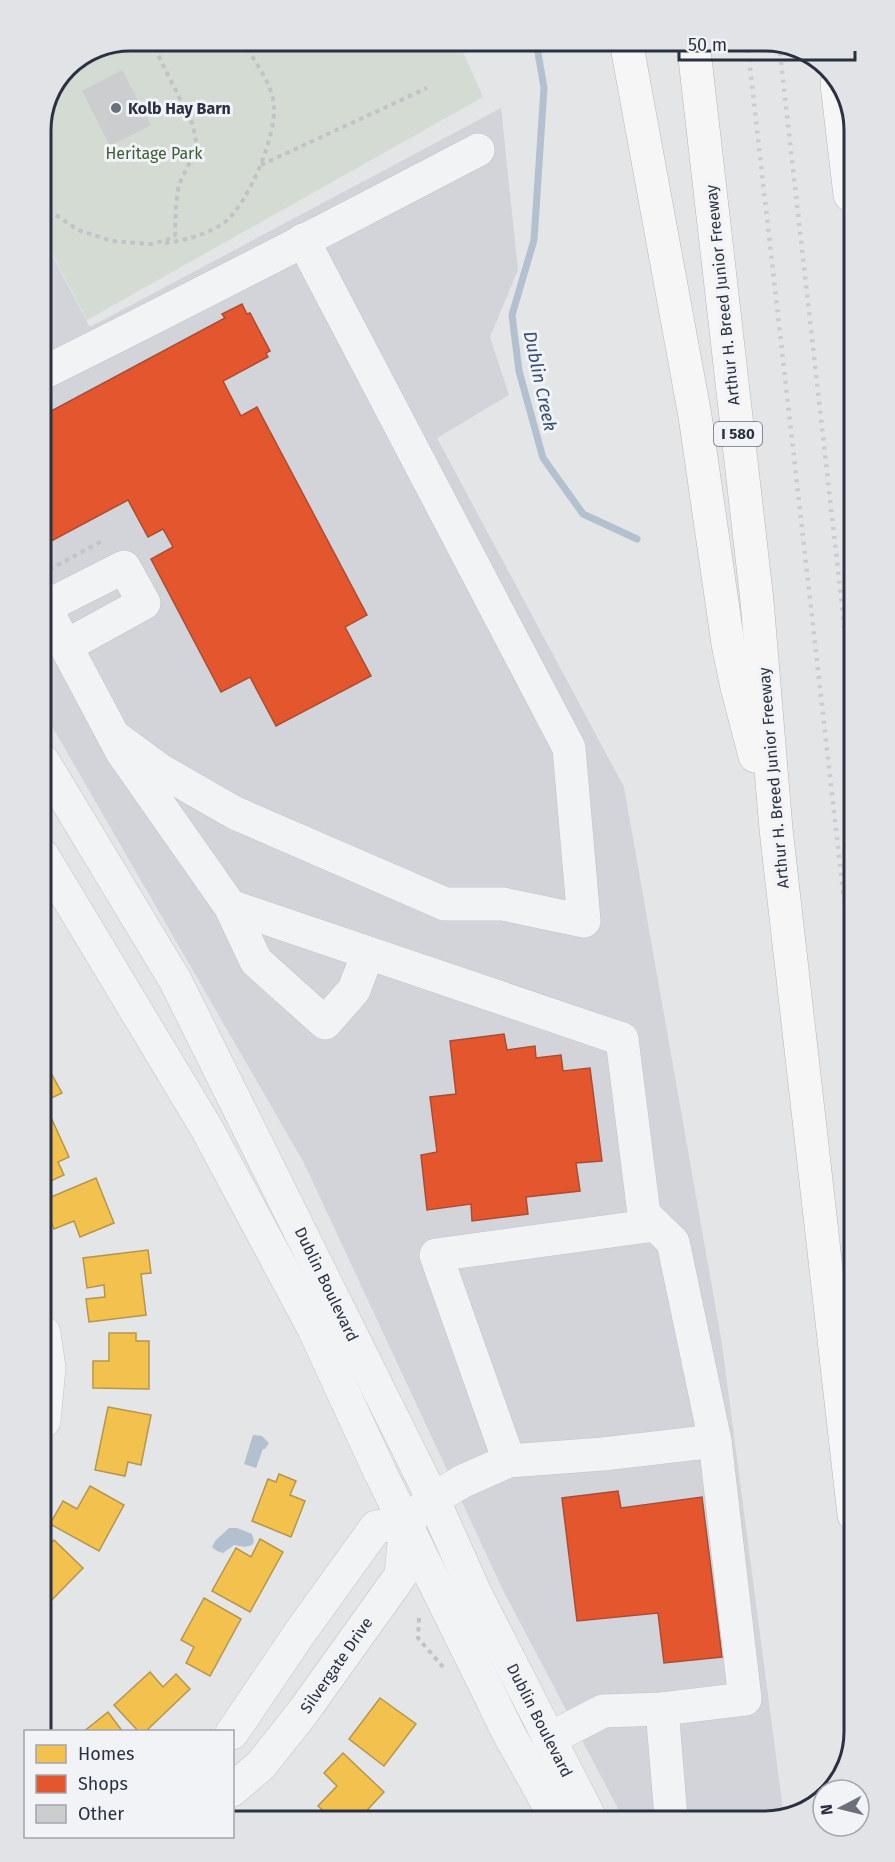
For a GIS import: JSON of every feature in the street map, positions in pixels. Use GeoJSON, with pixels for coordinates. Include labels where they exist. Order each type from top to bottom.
{"type":"FeatureCollection","features":[{"type":"Feature","properties":{"kind":"highway"},"geometry":{"type":"LineString","coordinates":[[628,51],[695,416],[736,687],[776,829]]}},
{"type":"Feature","properties":{"kind":"highway","name":"Arthur H. Breed Junior Freeway"},"geometry":{"type":"LineString","coordinates":[[694,51],[755,590],[776,829],[844,1427]]}},
{"type":"Feature","properties":{"kind":"highway"},"geometry":{"type":"LineString","coordinates":[[840,106],[844,144]]}},
{"type":"Feature","properties":{"kind":"street"},"geometry":{"type":"LineString","coordinates":[[51,370],[249,270],[478,150]]}},
{"type":"Feature","properties":{"kind":"street"},"geometry":{"type":"LineString","coordinates":[[114,736],[160,770],[235,813],[445,904],[503,904],[584,921],[569,748],[303,240]]}},
{"type":"Feature","properties":{"kind":"street"},"geometry":{"type":"LineString","coordinates":[[51,604],[124,567],[144,603],[66,646]]}},
{"type":"Feature","properties":{"kind":"street"},"geometry":{"type":"LineString","coordinates":[[51,620],[122,752],[230,906],[256,961],[325,1023],[354,990],[368,953]]}},
{"type":"Feature","properties":{"kind":"street","name":"Dublin Boulevard"},"geometry":{"type":"LineString","coordinates":[[51,776],[175,980],[433,1499],[475,1593],[586,1811]]}},
{"type":"Feature","properties":{"kind":"street","name":"Dublin Boulevard"},"geometry":{"type":"LineString","coordinates":[[51,869],[207,1129],[314,1329],[380,1472],[509,1734],[552,1811]]}},
{"type":"Feature","properties":{"kind":"street"},"geometry":{"type":"LineString","coordinates":[[230,906],[622,1039],[644,1214],[673,1242],[715,1441],[745,1699],[662,1708],[603,1711],[549,1739]]}},
{"type":"Feature","properties":{"kind":"street"},"geometry":{"type":"LineString","coordinates":[[509,1461],[436,1255],[655,1225]]}},
{"type":"Feature","properties":{"kind":"street"},"geometry":{"type":"LineString","coordinates":[[234,1730],[376,1527],[406,1522],[433,1499],[463,1481],[509,1461],[603,1454],[715,1441]]}},
{"type":"Feature","properties":{"kind":"street","name":"Silvergate Drive"},"geometry":{"type":"LineString","coordinates":[[234,1788],[261,1765],[303,1712],[401,1575],[406,1522]]}},
{"type":"Feature","properties":{"kind":"street"},"geometry":{"type":"LineString","coordinates":[[662,1708],[670,1811]]}},
{"type":"Feature","properties":{"kind":"path"},"geometry":{"type":"LineString","coordinates":[[151,244],[167,240],[175,235],[179,184],[197,148],[193,125],[156,51]]}},
{"type":"Feature","properties":{"kind":"path"},"geometry":{"type":"LineString","coordinates":[[51,212],[78,230],[112,241],[151,244],[184,240],[205,233],[224,222],[235,211],[260,165],[274,127],[274,105],[268,87],[248,51]]}},
{"type":"Feature","properties":{"kind":"path"},"geometry":{"type":"LineString","coordinates":[[260,165],[426,88]]}},
{"type":"Feature","properties":{"kind":"path"},"geometry":{"type":"LineString","coordinates":[[51,570],[102,541]]}},
{"type":"Feature","properties":{"kind":"shaded area"},"geometry":{"type":"Polygon","coordinates":[[[501,108],[518,270],[490,337],[509,395],[437,438],[624,787],[722,1344],[783,1808],[765,1811],[619,1811],[502,1588],[304,1163],[51,725],[51,254],[90,327],[501,108]]]}},
{"type":"Feature","properties":{"kind":"green space","name":"Heritage Park"},"geometry":{"type":"Polygon","coordinates":[[[130,51],[462,51],[483,97],[87,320],[51,252],[51,125],[57,100],[64,86],[86,64],[100,57],[130,51]]]}},
{"type":"Feature","properties":{"kind":"water"},"geometry":{"type":"Polygon","coordinates":[[[253,1435],[262,1436],[269,1443],[263,1449],[256,1468],[244,1464],[253,1435]]]}},
{"type":"Feature","properties":{"kind":"water"},"geometry":{"type":"Polygon","coordinates":[[[229,1528],[237,1528],[252,1534],[254,1541],[252,1545],[245,1547],[234,1545],[223,1553],[217,1551],[212,1547],[215,1541],[229,1528]]]}},
{"type":"Feature","properties":{"kind":"building: Homes"},"geometry":{"type":"Polygon","coordinates":[[[51,1073],[62,1093],[51,1098],[51,1073]]]}},
{"type":"Feature","properties":{"kind":"building: Homes"},"geometry":{"type":"Polygon","coordinates":[[[51,1117],[69,1157],[58,1162],[64,1175],[51,1181],[51,1117]]]}},
{"type":"Feature","properties":{"kind":"building: Homes"},"geometry":{"type":"Polygon","coordinates":[[[96,1178],[114,1223],[80,1237],[74,1221],[54,1229],[51,1222],[51,1197],[96,1178]]]}},
{"type":"Feature","properties":{"kind":"building: Homes"},"geometry":{"type":"Polygon","coordinates":[[[148,1250],[151,1273],[141,1274],[146,1315],[89,1322],[86,1299],[105,1297],[104,1285],[87,1288],[83,1258],[148,1250]]]}},
{"type":"Feature","properties":{"kind":"building: Homes"},"geometry":{"type":"Polygon","coordinates":[[[109,1333],[136,1333],[136,1341],[149,1341],[149,1389],[93,1388],[93,1361],[109,1361],[109,1333]]]}},
{"type":"Feature","properties":{"kind":"building: Homes"},"geometry":{"type":"Polygon","coordinates":[[[108,1407],[151,1415],[141,1465],[128,1462],[125,1476],[95,1470],[108,1407]]]}},
{"type":"Feature","properties":{"kind":"building: Homes"},"geometry":{"type":"Polygon","coordinates":[[[279,1474],[296,1481],[290,1495],[305,1501],[291,1537],[252,1521],[268,1479],[276,1482],[279,1474]]]}},
{"type":"Feature","properties":{"kind":"building: Homes"},"geometry":{"type":"Polygon","coordinates":[[[90,1486],[124,1505],[99,1551],[51,1525],[63,1501],[77,1509],[90,1486]]]}},
{"type":"Feature","properties":{"kind":"building: Homes"},"geometry":{"type":"Polygon","coordinates":[[[260,1539],[283,1552],[250,1612],[212,1591],[236,1548],[251,1557],[260,1539]]]}},
{"type":"Feature","properties":{"kind":"building: Homes"},"geometry":{"type":"Polygon","coordinates":[[[54,1540],[83,1568],[51,1601],[51,1543],[54,1540]]]}},
{"type":"Feature","properties":{"kind":"building: Homes"},"geometry":{"type":"Polygon","coordinates":[[[204,1598],[241,1619],[210,1676],[186,1663],[194,1647],[181,1640],[204,1598]]]}},
{"type":"Feature","properties":{"kind":"building: Homes"},"geometry":{"type":"Polygon","coordinates":[[[150,1672],[163,1687],[176,1674],[190,1689],[147,1730],[137,1730],[114,1705],[150,1672]]]}},
{"type":"Feature","properties":{"kind":"building: Homes"},"geometry":{"type":"Polygon","coordinates":[[[380,1698],[416,1724],[384,1766],[349,1739],[380,1698]]]}},
{"type":"Feature","properties":{"kind":"building: Homes"},"geometry":{"type":"Polygon","coordinates":[[[108,1712],[122,1730],[86,1730],[108,1712]]]}},
{"type":"Feature","properties":{"kind":"building: Homes"},"geometry":{"type":"Polygon","coordinates":[[[343,1753],[384,1792],[366,1811],[323,1811],[318,1806],[337,1786],[324,1773],[343,1753]]]}},
{"type":"Feature","properties":{"kind":"building: Shops"},"geometry":{"type":"Polygon","coordinates":[[[242,304],[247,314],[250,313],[270,351],[266,353],[268,357],[223,381],[241,416],[257,407],[367,615],[345,627],[371,676],[276,726],[250,677],[221,692],[151,559],[173,547],[163,529],[148,537],[128,500],[51,541],[51,411],[225,318],[222,314],[242,304]]]}},
{"type":"Feature","properties":{"kind":"building: Shops"},"geometry":{"type":"Polygon","coordinates":[[[504,1034],[507,1050],[535,1046],[536,1058],[561,1055],[563,1071],[590,1068],[602,1161],[576,1163],[580,1191],[526,1197],[528,1214],[472,1221],[471,1204],[427,1210],[421,1155],[437,1152],[430,1097],[456,1094],[450,1041],[504,1034]]]}},
{"type":"Feature","properties":{"kind":"building: Shops"},"geometry":{"type":"Polygon","coordinates":[[[618,1491],[621,1508],[702,1497],[722,1657],[664,1663],[658,1613],[577,1621],[562,1498],[618,1491]]]}},
{"type":"Feature","properties":{"kind":"building: Other","name":"Kolb Hay Barn"},"geometry":{"type":"Polygon","coordinates":[[[122,70],[151,125],[110,146],[82,91],[122,70]]]}},
{"type":"Feature","properties":{"kind":"waterway","name":"Dublin Creek"},"geometry":{"type":"LineString","coordinates":[[538,51],[544,88],[534,240],[512,315],[519,371],[543,458],[583,514],[637,539]]}},
{"type":"Feature","properties":{"kind":"railway"},"geometry":{"type":"LineString","coordinates":[[748,51],[844,900]]}},
{"type":"Feature","properties":{"kind":"railway"},"geometry":{"type":"LineString","coordinates":[[780,53],[844,624]]}},
{"type":"Feature","properties":{"kind":"place","name":"Kolb Hay Barn"},"geometry":{"type":"Point","coordinates":[116,108]}}]}
